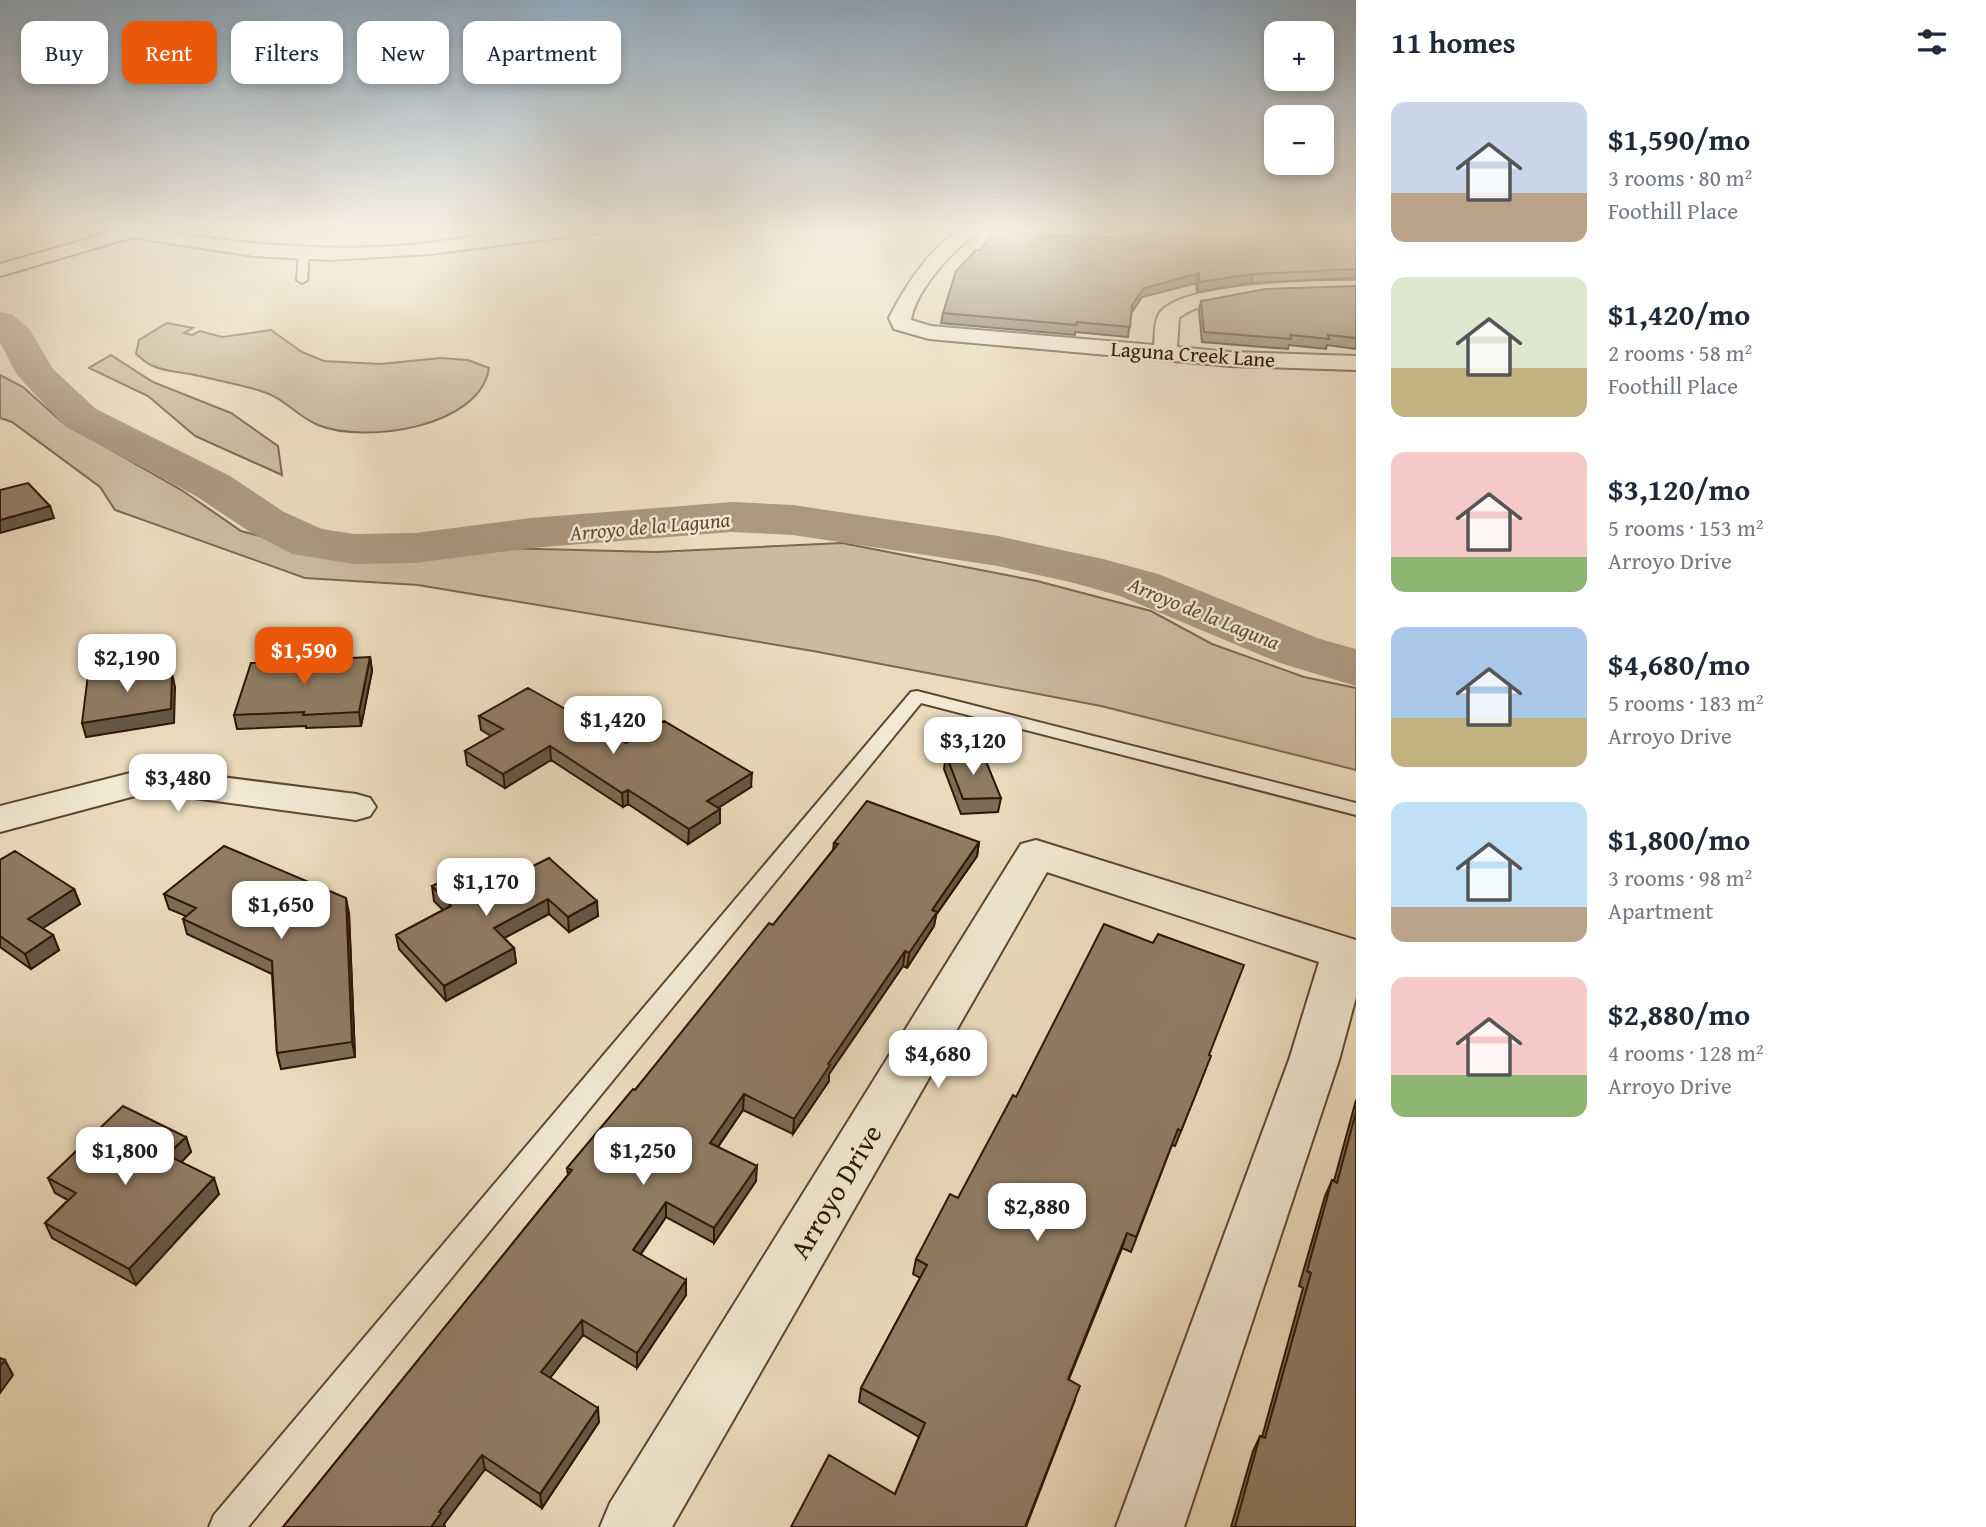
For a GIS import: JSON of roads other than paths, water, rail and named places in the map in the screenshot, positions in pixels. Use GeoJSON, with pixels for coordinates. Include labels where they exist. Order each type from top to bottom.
{"type":"FeatureCollection","features":[{"type":"Feature","properties":{"kind":"street","name":"Laguna Creek Lane"},"geometry":{"type":"LineString","coordinates":[[911,299],[900,318],[902,324],[939,333],[1230,359],[1356,363]]}},
{"type":"Feature","properties":{"kind":"street"},"geometry":{"type":"LineString","coordinates":[[1165,354],[1168,316],[1179,307],[1196,299]]}},
{"type":"Feature","properties":{"kind":"street"},"geometry":{"type":"LineString","coordinates":[[0,819],[150,779],[356,807]]}},
{"type":"Feature","properties":{"kind":"street","name":"Arroyo Drive"},"geometry":{"type":"LineString","coordinates":[[634,1527],[1036,855],[1351,955]]}},
{"type":"Feature","properties":{"kind":"street"},"geometry":{"type":"LineString","coordinates":[[1150,1527],[1351,955]]}},
{"type":"Feature","properties":{"kind":"lane"},"geometry":{"type":"LineString","coordinates":[[226,1527],[917,696],[1356,809]]}},
{"type":"Feature","properties":{"kind":"waterway","name":"Arroyo de la Laguna"},"geometry":{"type":"LineString","coordinates":[[0,323],[17,338],[37,375],[81,418],[213,486],[267,522],[310,543],[354,549],[415,548],[531,533],[732,517],[793,520],[998,551],[1085,570],[1139,585],[1300,651],[1356,668]]}}]}
